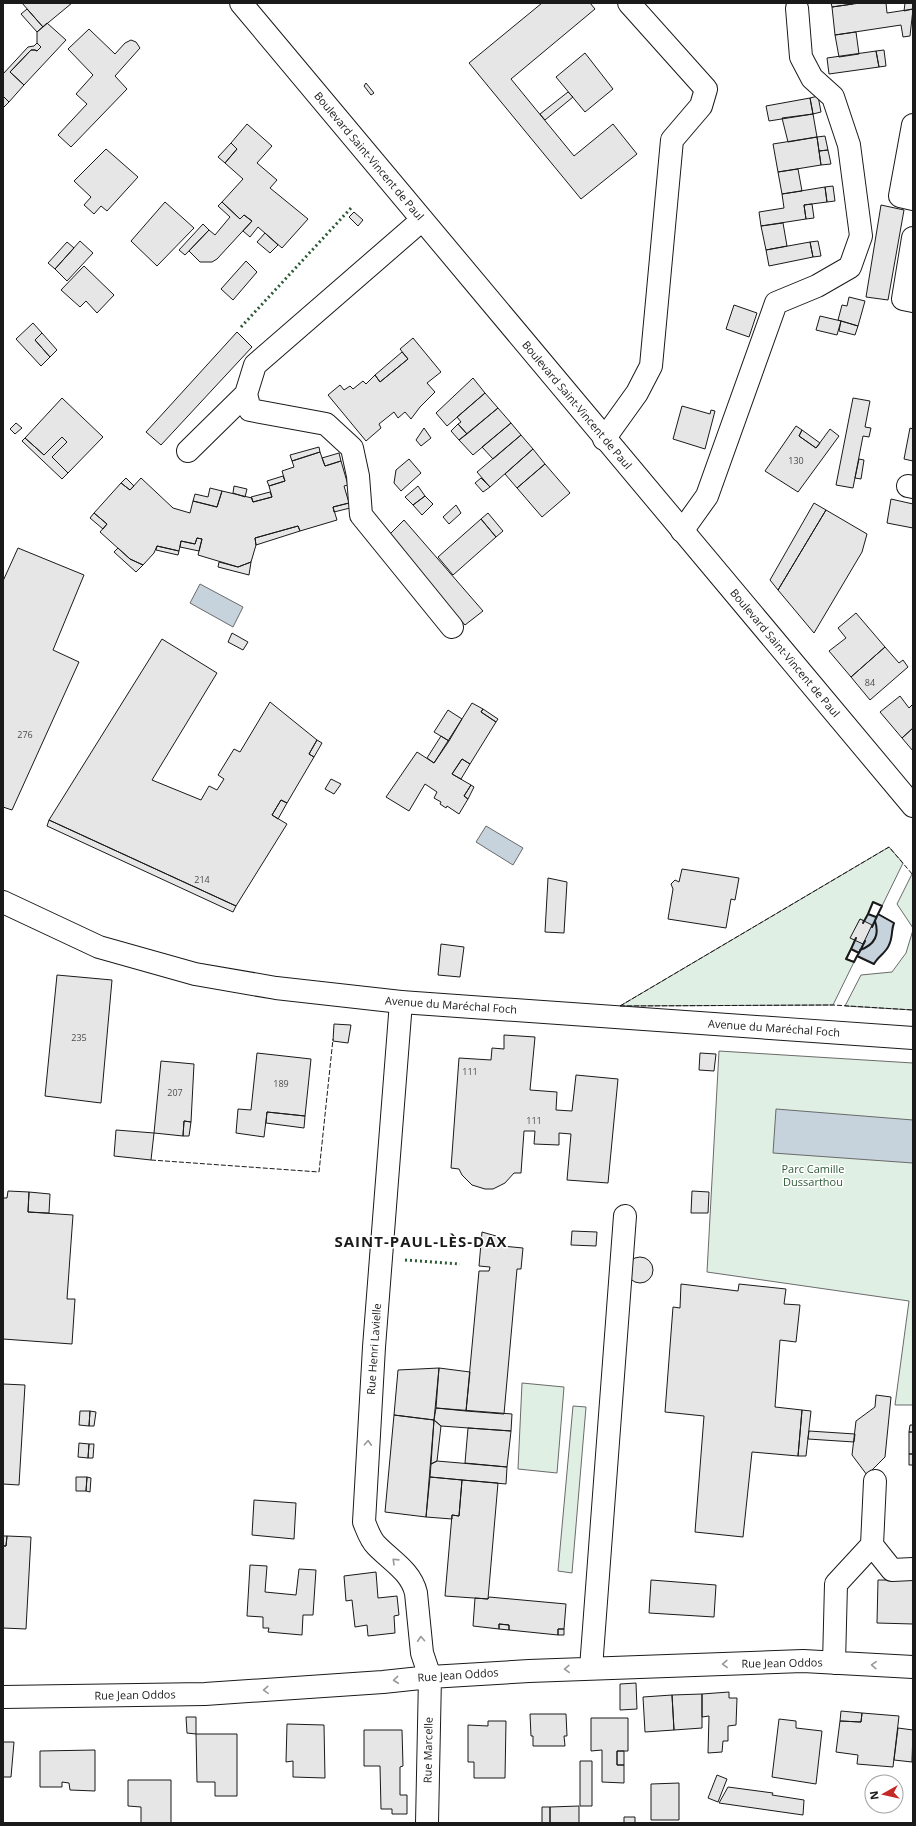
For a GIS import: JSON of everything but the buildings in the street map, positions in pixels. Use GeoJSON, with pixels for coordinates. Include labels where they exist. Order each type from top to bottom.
{"type":"FeatureCollection","features":[{"type":"Feature","properties":{"kind":"street","name":"Boulevard Saint-Vincent de Paul"},"geometry":{"type":"LineString","coordinates":[[241,3],[604,439],[913,806]]}},
{"type":"Feature","properties":{"kind":"street"},"geometry":{"type":"LineString","coordinates":[[604,439],[637,393],[650,366],[672,140],[701,106],[706,89],[629,3]]}},
{"type":"Feature","properties":{"kind":"street"},"geometry":{"type":"LineString","coordinates":[[682,531],[707,496],[776,303],[817,286],[850,266],[860,236],[849,145],[833,97],[812,78],[801,57],[797,8]]}},
{"type":"Feature","properties":{"kind":"street"},"geometry":{"type":"LineString","coordinates":[[913,125],[900,196],[913,199]]}},
{"type":"Feature","properties":{"kind":"street"},"geometry":{"type":"LineString","coordinates":[[188,451],[246,394],[255,365],[422,220]]}},
{"type":"Feature","properties":{"kind":"street"},"geometry":{"type":"LineString","coordinates":[[913,238],[903,299],[913,301]]}},
{"type":"Feature","properties":{"kind":"street"},"geometry":{"type":"LineString","coordinates":[[246,394],[250,410],[326,424],[352,448],[358,476],[361,516],[452,627]]}},
{"type":"Feature","properties":{"kind":"street","name":"Avenue du Maréchal Foch"},"geometry":{"type":"LineString","coordinates":[[3,902],[99,947],[188,972],[276,988],[401,1002],[913,1038]]}},
{"type":"Feature","properties":{"kind":"street","name":"Rue Henri Lavielle"},"geometry":{"type":"LineString","coordinates":[[401,1002],[374,1347],[364,1522],[375,1544],[397,1563],[414,1584],[422,1653],[430,1677]]}},
{"type":"Feature","properties":{"kind":"street"},"geometry":{"type":"LineString","coordinates":[[591,1668],[625,1216]]}},
{"type":"Feature","properties":{"kind":"street"},"geometry":{"type":"LineString","coordinates":[[834,1663],[836,1584],[872,1545],[875,1481]]}},
{"type":"Feature","properties":{"kind":"street"},"geometry":{"type":"LineString","coordinates":[[872,1545],[892,1570],[913,1570]]}},
{"type":"Feature","properties":{"kind":"street","name":"Rue Jean Oddos"},"geometry":{"type":"LineString","coordinates":[[3,1697],[205,1694],[383,1682],[430,1677],[591,1668],[803,1661],[913,1667]]}},
{"type":"Feature","properties":{"kind":"street","name":"Rue Marcelle"},"geometry":{"type":"LineString","coordinates":[[427,1823],[430,1677]]}},
{"type":"Feature","properties":{"kind":"green space"},"geometry":{"type":"Polygon","coordinates":[[[889,847],[903,863],[882,906],[873,902],[865,921],[860,919],[851,938],[855,940],[847,959],[854,962],[833,1005],[620,1006],[889,847]]]}},
{"type":"Feature","properties":{"kind":"green space"},"geometry":{"type":"Polygon","coordinates":[[[912,874],[913,875],[913,928],[897,904],[912,874]]]}},
{"type":"Feature","properties":{"kind":"green space"},"geometry":{"type":"Polygon","coordinates":[[[913,930],[913,1010],[845,1006],[861,975],[892,972],[906,953],[913,930]]]}},
{"type":"Feature","properties":{"kind":"green space","name":"Parc Camille Dussarthou"},"geometry":{"type":"Polygon","coordinates":[[[719,1051],[913,1063],[913,1405],[895,1405],[909,1301],[707,1272],[719,1051]]]}},
{"type":"Feature","properties":{"kind":"green space"},"geometry":{"type":"Polygon","coordinates":[[[522,1383],[564,1387],[557,1473],[518,1469],[522,1383]]]}},
{"type":"Feature","properties":{"kind":"green space"},"geometry":{"type":"Polygon","coordinates":[[[573,1406],[586,1407],[572,1573],[558,1571],[573,1406]]]}},
{"type":"Feature","properties":{"kind":"shaded area"},"geometry":{"type":"Polygon","coordinates":[[[200,584],[243,607],[233,627],[190,603],[200,584]]]}},
{"type":"Feature","properties":{"kind":"shaded area"},"geometry":{"type":"Polygon","coordinates":[[[486,826],[523,848],[513,865],[476,842],[486,826]]]}},
{"type":"Feature","properties":{"kind":"shaded area"},"geometry":{"type":"Polygon","coordinates":[[[868,914],[876,917],[878,914],[894,923],[888,948],[874,964],[857,956],[859,953],[851,949],[868,914]]]}},
{"type":"Feature","properties":{"kind":"shaded area"},"geometry":{"type":"Polygon","coordinates":[[[776,1109],[913,1120],[913,1163],[773,1153],[776,1109]]]}},
{"type":"Feature","properties":{"kind":"hedge"},"geometry":{"type":"LineString","coordinates":[[241,327],[351,208]]}},
{"type":"Feature","properties":{"kind":"hedge"},"geometry":{"type":"LineString","coordinates":[[405,1260],[460,1264]]}},
{"type":"Feature","properties":{"kind":"fence"},"geometry":{"type":"LineString","coordinates":[[620,1006],[889,847],[913,875]]}},
{"type":"Feature","properties":{"kind":"fence"},"geometry":{"type":"LineString","coordinates":[[620,1006],[833,1005],[913,1010]]}},
{"type":"Feature","properties":{"kind":"fence"},"geometry":{"type":"LineString","coordinates":[[151,1160],[319,1172],[333,1039]]}},
{"type":"Feature","properties":{"kind":"wall"},"geometry":{"type":"LineString","coordinates":[[868,914],[873,902],[882,906],[878,914]]}},
{"type":"Feature","properties":{"kind":"wall"},"geometry":{"type":"LineString","coordinates":[[863,923],[868,914],[876,917]]}},
{"type":"Feature","properties":{"kind":"wall"},"geometry":{"type":"LineString","coordinates":[[856,938],[851,949],[859,953],[857,956],[874,964],[888,948],[894,923],[878,914],[872,927]]}},
{"type":"Feature","properties":{"kind":"wall"},"geometry":{"type":"LineString","coordinates":[[860,950],[872,943],[875,939],[877,931],[875,921]]}},
{"type":"Feature","properties":{"kind":"wall"},"geometry":{"type":"LineString","coordinates":[[859,953],[865,941]]}},
{"type":"Feature","properties":{"kind":"wall"},"geometry":{"type":"LineString","coordinates":[[851,949],[846,959],[854,962],[857,956]]}},
{"type":"Feature","properties":{"kind":"district","name":"SAINT-PAUL-LÈS-DAX"},"geometry":{"type":"Point","coordinates":[421,1242]}}]}
